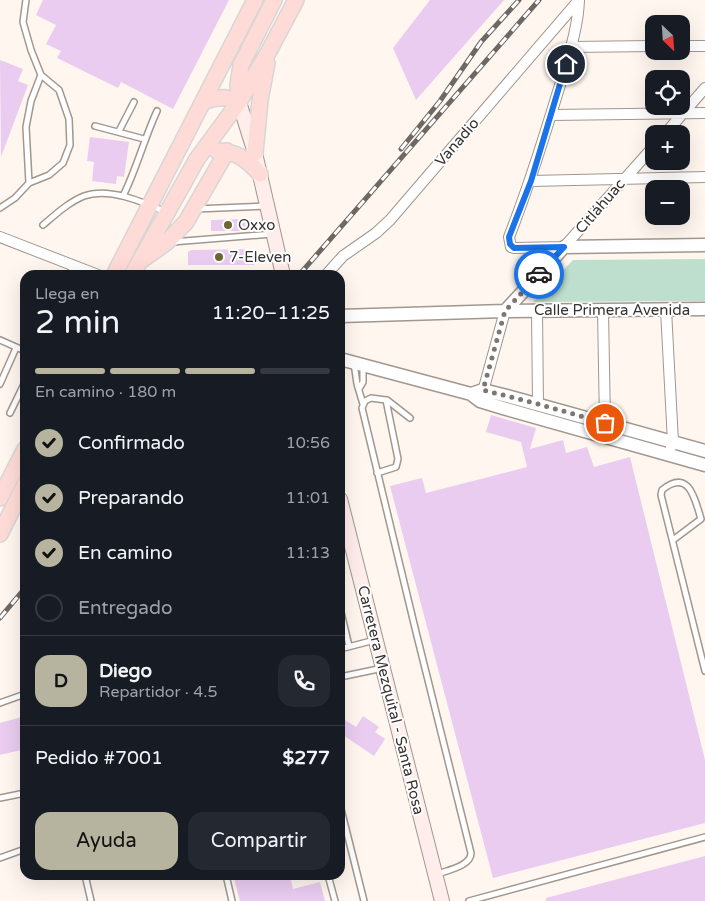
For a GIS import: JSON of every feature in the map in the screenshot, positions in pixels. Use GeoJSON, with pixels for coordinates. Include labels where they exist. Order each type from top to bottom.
{"type":"FeatureCollection","features":[{"type":"Feature","properties":{"kind":"main road"},"geometry":{"type":"LineString","coordinates":[[117,270],[255,0]]}},
{"type":"Feature","properties":{"kind":"main road"},"geometry":{"type":"LineString","coordinates":[[274,0],[241,65],[238,86],[239,102],[255,153],[282,270]]}},
{"type":"Feature","properties":{"kind":"main road"},"geometry":{"type":"LineString","coordinates":[[135,269],[198,159],[239,102],[296,0]]}},
{"type":"Feature","properties":{"kind":"main road"},"geometry":{"type":"LineString","coordinates":[[255,153],[260,100],[269,51]]}},
{"type":"Feature","properties":{"kind":"main road"},"geometry":{"type":"LineString","coordinates":[[203,102],[218,97],[239,102]]}},
{"type":"Feature","properties":{"kind":"main road"},"geometry":{"type":"LineString","coordinates":[[198,159],[217,151],[226,151],[244,158],[260,174]]}},
{"type":"Feature","properties":{"kind":"main road"},"geometry":{"type":"LineString","coordinates":[[135,269],[166,243],[186,222],[226,151]]}},
{"type":"Feature","properties":{"kind":"main road"},"geometry":{"type":"LineString","coordinates":[[0,498],[20,459]]}},
{"type":"Feature","properties":{"kind":"main road"},"geometry":{"type":"LineString","coordinates":[[0,534],[20,494]]}},
{"type":"Feature","properties":{"kind":"main road","name":"Carretera Mezquital - Santa Rosa"},"geometry":{"type":"LineString","coordinates":[[345,519],[442,901]]}},
{"type":"Feature","properties":{"kind":"street"},"geometry":{"type":"LineString","coordinates":[[579,0],[578,18],[571,47],[531,181],[509,237],[510,244],[514,248],[705,245]]}},
{"type":"Feature","properties":{"kind":"street","name":"Vanadio"},"geometry":{"type":"LineString","coordinates":[[330,270],[343,256],[376,233],[390,220],[579,0]]}},
{"type":"Feature","properties":{"kind":"street"},"geometry":{"type":"LineString","coordinates":[[571,47],[645,46]]}},
{"type":"Feature","properties":{"kind":"street"},"geometry":{"type":"LineString","coordinates":[[690,46],[705,46]]}},
{"type":"Feature","properties":{"kind":"street"},"geometry":{"type":"LineString","coordinates":[[690,106],[705,88]]}},
{"type":"Feature","properties":{"kind":"street"},"geometry":{"type":"LineString","coordinates":[[690,113],[705,113]]}},
{"type":"Feature","properties":{"kind":"street"},"geometry":{"type":"LineString","coordinates":[[551,115],[645,114]]}},
{"type":"Feature","properties":{"kind":"street"},"geometry":{"type":"LineString","coordinates":[[673,125],[682,115]]}},
{"type":"Feature","properties":{"kind":"street","name":"Citláhuac"},"geometry":{"type":"LineString","coordinates":[[505,311],[645,156]]}},
{"type":"Feature","properties":{"kind":"street"},"geometry":{"type":"LineString","coordinates":[[531,181],[705,177]]}},
{"type":"Feature","properties":{"kind":"street"},"geometry":{"type":"LineString","coordinates":[[0,237],[72,270]]}},
{"type":"Feature","properties":{"kind":"street"},"geometry":{"type":"LineString","coordinates":[[666,310],[673,442],[668,455]]}},
{"type":"Feature","properties":{"kind":"street","name":"Calle Primera Avenida"},"geometry":{"type":"LineString","coordinates":[[345,316],[505,311],[705,310]]}},
{"type":"Feature","properties":{"kind":"street"},"geometry":{"type":"LineString","coordinates":[[478,395],[505,311]]}},
{"type":"Feature","properties":{"kind":"street"},"geometry":{"type":"LineString","coordinates":[[537,311],[538,404]]}},
{"type":"Feature","properties":{"kind":"street"},"geometry":{"type":"LineString","coordinates":[[603,311],[605,423]]}},
{"type":"Feature","properties":{"kind":"street"},"geometry":{"type":"LineString","coordinates":[[345,360],[478,395],[705,465]]}},
{"type":"Feature","properties":{"kind":"street"},"geometry":{"type":"LineString","coordinates":[[478,395],[538,404],[705,451]]}},
{"type":"Feature","properties":{"kind":"lane"},"geometry":{"type":"LineString","coordinates":[[0,208],[15,198],[28,183],[49,175],[63,163],[70,145],[69,119],[59,90],[41,75],[30,50],[23,22],[26,0]]}},
{"type":"Feature","properties":{"kind":"lane"},"geometry":{"type":"LineString","coordinates":[[28,183],[26,127],[31,100],[41,75]]}},
{"type":"Feature","properties":{"kind":"lane"},"geometry":{"type":"LineString","coordinates":[[119,131],[134,102]]}},
{"type":"Feature","properties":{"kind":"lane"},"geometry":{"type":"LineString","coordinates":[[123,196],[138,163],[144,138],[157,111]]}},
{"type":"Feature","properties":{"kind":"lane"},"geometry":{"type":"LineString","coordinates":[[95,126],[144,138]]}},
{"type":"Feature","properties":{"kind":"lane"},"geometry":{"type":"LineString","coordinates":[[43,224],[70,203],[84,196],[98,194],[123,196],[166,212]]}},
{"type":"Feature","properties":{"kind":"lane"},"geometry":{"type":"LineString","coordinates":[[194,209],[267,206]]}},
{"type":"Feature","properties":{"kind":"lane"},"geometry":{"type":"LineString","coordinates":[[166,243],[274,234]]}},
{"type":"Feature","properties":{"kind":"lane"},"geometry":{"type":"LineString","coordinates":[[0,340],[20,349]]}},
{"type":"Feature","properties":{"kind":"lane"},"geometry":{"type":"LineString","coordinates":[[0,384],[16,348]]}},
{"type":"Feature","properties":{"kind":"lane"},"geometry":{"type":"LineString","coordinates":[[359,364],[357,384],[363,404],[362,408],[471,853],[471,857],[466,863],[436,875]]}},
{"type":"Feature","properties":{"kind":"lane"},"geometry":{"type":"LineString","coordinates":[[359,364],[363,382],[359,389]]}},
{"type":"Feature","properties":{"kind":"lane"},"geometry":{"type":"LineString","coordinates":[[10,413],[20,392]]}},
{"type":"Feature","properties":{"kind":"lane"},"geometry":{"type":"LineString","coordinates":[[363,404],[371,398],[386,400],[410,418]]}},
{"type":"Feature","properties":{"kind":"lane"},"geometry":{"type":"LineString","coordinates":[[377,472],[394,468],[398,462],[386,400]]}},
{"type":"Feature","properties":{"kind":"lane"},"geometry":{"type":"LineString","coordinates":[[673,540],[703,518],[689,487],[677,483],[666,487],[662,490],[661,495],[705,671]]}},
{"type":"Feature","properties":{"kind":"lane"},"geometry":{"type":"LineString","coordinates":[[345,629],[349,646]]}},
{"type":"Feature","properties":{"kind":"lane"},"geometry":{"type":"LineString","coordinates":[[345,647],[376,640]]}},
{"type":"Feature","properties":{"kind":"lane"},"geometry":{"type":"LineString","coordinates":[[345,676],[383,668]]}},
{"type":"Feature","properties":{"kind":"lane"},"geometry":{"type":"LineString","coordinates":[[0,702],[20,696]]}},
{"type":"Feature","properties":{"kind":"lane"},"geometry":{"type":"LineString","coordinates":[[0,798],[20,794]]}},
{"type":"Feature","properties":{"kind":"lane"},"geometry":{"type":"LineString","coordinates":[[345,831],[364,901]]}},
{"type":"Feature","properties":{"kind":"lane"},"geometry":{"type":"LineString","coordinates":[[469,901],[705,837]]}},
{"type":"Feature","properties":{"kind":"lane"},"geometry":{"type":"LineString","coordinates":[[0,858],[20,851]]}},
{"type":"Feature","properties":{"kind":"lane"},"geometry":{"type":"LineString","coordinates":[[86,880],[91,901]]}},
{"type":"Feature","properties":{"kind":"lane"},"geometry":{"type":"LineString","coordinates":[[227,880],[232,901]]}},
{"type":"Feature","properties":{"kind":"lane"},"geometry":{"type":"LineString","coordinates":[[329,880],[335,901]]}},
{"type":"Feature","properties":{"kind":"green space"},"geometry":{"type":"Polygon","coordinates":[[[705,259],[705,301],[533,302],[573,260],[705,259]]]}},
{"type":"Feature","properties":{"kind":"building"},"geometry":{"type":"Polygon","coordinates":[[[43,0],[229,0],[173,109],[121,82],[118,88],[57,58],[61,51],[46,44],[56,25],[36,15],[43,0]]]}},
{"type":"Feature","properties":{"kind":"building"},"geometry":{"type":"Polygon","coordinates":[[[430,0],[504,0],[416,100],[393,48],[430,0]]]}},
{"type":"Feature","properties":{"kind":"building"},"geometry":{"type":"Polygon","coordinates":[[[0,60],[23,69],[18,81],[28,85],[1,157],[0,60]]]}},
{"type":"Feature","properties":{"kind":"building"},"geometry":{"type":"Polygon","coordinates":[[[90,137],[129,142],[124,177],[117,176],[116,184],[92,181],[94,162],[87,161],[90,137]]]}},
{"type":"Feature","properties":{"kind":"building","name":"Oxxo"},"geometry":{"type":"Polygon","coordinates":[[[245,219],[246,231],[211,231],[211,220],[245,219]]]}},
{"type":"Feature","properties":{"kind":"building"},"geometry":{"type":"Polygon","coordinates":[[[251,249],[254,265],[188,265],[188,252],[191,250],[251,249]]]}},
{"type":"Feature","properties":{"kind":"building"},"geometry":{"type":"Polygon","coordinates":[[[491,415],[536,428],[530,449],[563,440],[566,453],[587,447],[594,467],[630,457],[705,760],[705,823],[493,878],[390,486],[422,478],[426,493],[527,467],[521,442],[486,432],[491,415]]]}},
{"type":"Feature","properties":{"kind":"building"},"geometry":{"type":"Polygon","coordinates":[[[363,716],[379,727],[375,732],[385,739],[374,756],[345,736],[345,720],[356,727],[363,716]]]}},
{"type":"Feature","properties":{"kind":"building"},"geometry":{"type":"Polygon","coordinates":[[[20,717],[20,750],[0,755],[0,723],[20,717]]]}},
{"type":"Feature","properties":{"kind":"building"},"geometry":{"type":"Polygon","coordinates":[[[705,856],[705,901],[546,901],[546,898],[705,856]]]}},
{"type":"Feature","properties":{"kind":"building"},"geometry":{"type":"Polygon","coordinates":[[[234,880],[291,880],[293,889],[320,882],[325,901],[240,901],[234,880]]]}},
{"type":"Feature","properties":{"kind":"railway"},"geometry":{"type":"LineString","coordinates":[[401,149],[440,101],[481,42],[519,0]]}},
{"type":"Feature","properties":{"kind":"railway"},"geometry":{"type":"LineString","coordinates":[[303,270],[539,0]]}},
{"type":"Feature","properties":{"kind":"railway"},"geometry":{"type":"LineString","coordinates":[[0,618],[20,594]]}},
{"type":"Feature","properties":{"kind":"way so far"},"geometry":{"type":"LineString","coordinates":[[539,274],[505,311],[483,390],[605,423]]}},
{"type":"Feature","properties":{"kind":"place","name":"Oxxo"},"geometry":{"type":"Point","coordinates":[228,225]}},
{"type":"Feature","properties":{"kind":"place","name":"7-Eleven"},"geometry":{"type":"Point","coordinates":[219,257]}},
{"type":"Feature","properties":{"kind":"route"},"geometry":{"type":"LineString","coordinates":[[539,274],[564,247],[514,248],[510,244],[509,237],[531,181],[566,64]]}}]}
